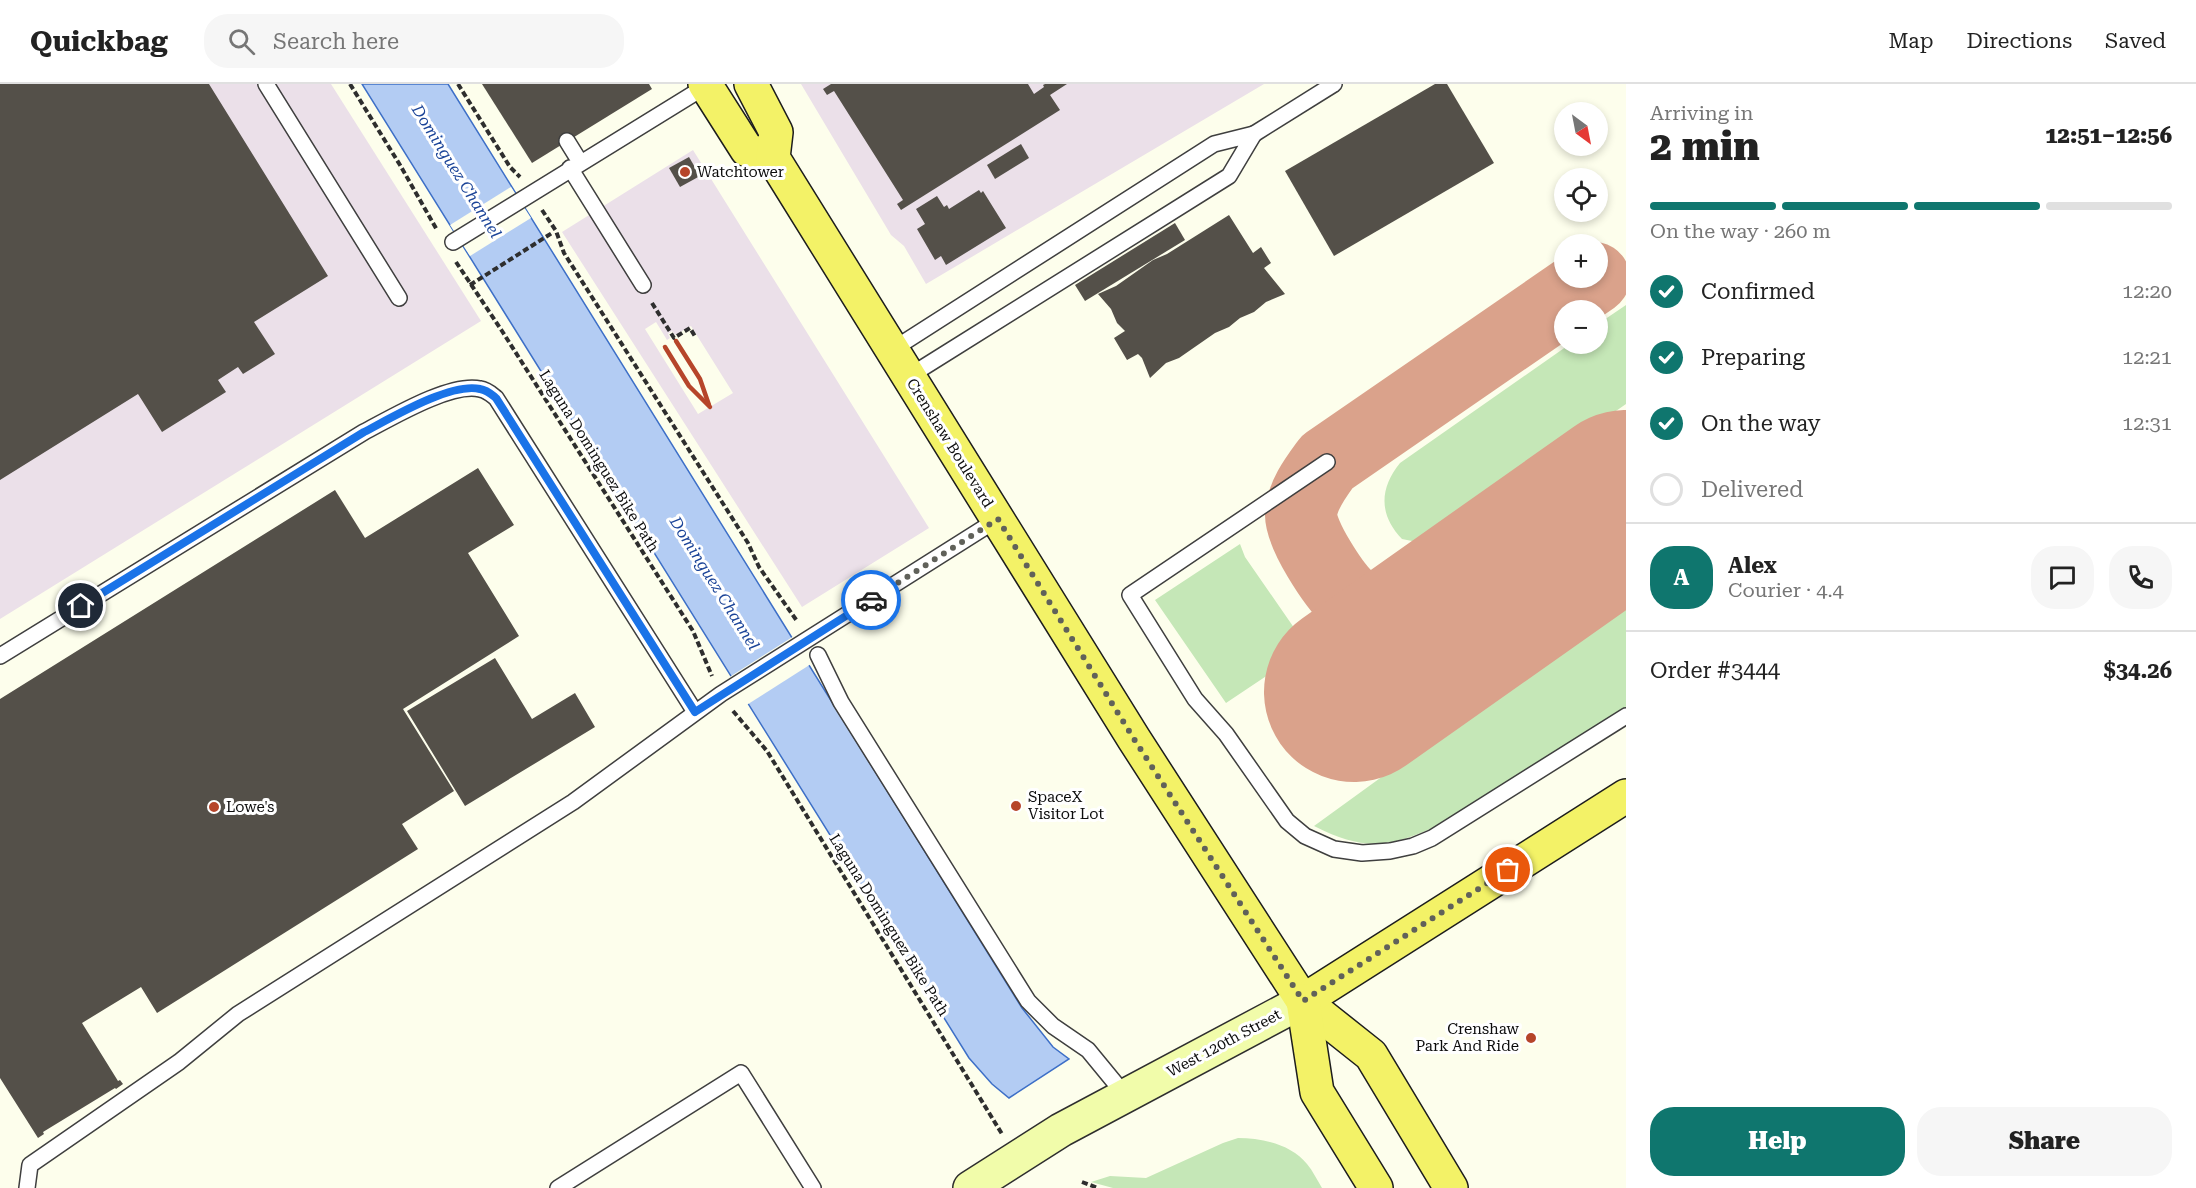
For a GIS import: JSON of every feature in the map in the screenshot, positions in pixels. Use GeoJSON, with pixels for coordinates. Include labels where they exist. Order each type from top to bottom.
{"type":"FeatureCollection","features":[{"type":"Feature","properties":{"kind":"main road"},"geometry":{"type":"LineString","coordinates":[[705,85],[747,150],[773,158],[776,132],[751,84]]}},
{"type":"Feature","properties":{"kind":"main road","name":"Crenshaw Boulevard"},"geometry":{"type":"LineString","coordinates":[[773,158],[1134,739],[1303,1001],[1371,1055],[1451,1188]]}},
{"type":"Feature","properties":{"kind":"main road","name":"West 120th Street"},"geometry":{"type":"LineString","coordinates":[[1303,1001],[1626,796]]}},
{"type":"Feature","properties":{"kind":"main road","name":"Crenshaw Boulevard"},"geometry":{"type":"LineString","coordinates":[[1303,1001],[1317,1092],[1376,1188]]}},
{"type":"Feature","properties":{"kind":"street","name":"West 120th Street"},"geometry":{"type":"LineString","coordinates":[[970,1188],[1061,1130],[1303,1001]]}},
{"type":"Feature","properties":{"kind":"lane"},"geometry":{"type":"LineString","coordinates":[[266,84],[399,298]]}},
{"type":"Feature","properties":{"kind":"lane"},"geometry":{"type":"LineString","coordinates":[[900,364],[1214,144],[1254,134],[1334,84]]}},
{"type":"Feature","properties":{"kind":"lane"},"geometry":{"type":"LineString","coordinates":[[453,242],[705,85]]}},
{"type":"Feature","properties":{"kind":"lane"},"geometry":{"type":"LineString","coordinates":[[900,364],[1229,176],[1254,134]]}},
{"type":"Feature","properties":{"kind":"lane"},"geometry":{"type":"LineString","coordinates":[[567,141],[575,165],[643,285]]}},
{"type":"Feature","properties":{"kind":"lane"},"geometry":{"type":"LineString","coordinates":[[0,656],[364,432],[437,397],[465,388],[478,388],[488,391],[496,398],[695,712]]}},
{"type":"Feature","properties":{"kind":"lane"},"geometry":{"type":"LineString","coordinates":[[1327,462],[1130,595],[1195,699],[1226,734],[1287,821],[1305,836],[1334,849],[1362,853],[1390,851],[1413,846],[1432,838],[1626,717]]}},
{"type":"Feature","properties":{"kind":"lane"},"geometry":{"type":"LineString","coordinates":[[27,1188],[30,1165],[179,1062],[238,1014],[573,802],[727,690],[998,519]]}},
{"type":"Feature","properties":{"kind":"lane"},"geometry":{"type":"LineString","coordinates":[[818,655],[841,702],[1028,1001],[1053,1026],[1088,1050],[1125,1095]]}},
{"type":"Feature","properties":{"kind":"lane"},"geometry":{"type":"LineString","coordinates":[[558,1188],[741,1073],[813,1188]]}},
{"type":"Feature","properties":{"kind":"path"},"geometry":{"type":"LineString","coordinates":[[350,84],[438,231]]}},
{"type":"Feature","properties":{"kind":"path"},"geometry":{"type":"LineString","coordinates":[[458,84],[510,167],[520,177],[529,194],[556,231],[564,253],[748,543],[759,567],[805,642]]}},
{"type":"Feature","properties":{"kind":"path"},"geometry":{"type":"LineString","coordinates":[[470,285],[552,233]]}},
{"type":"Feature","properties":{"kind":"path","name":"Laguna Dominguez Bike Path"},"geometry":{"type":"LineString","coordinates":[[456,263],[502,331],[693,631],[712,677]]}},
{"type":"Feature","properties":{"kind":"path"},"geometry":{"type":"LineString","coordinates":[[661,318],[674,338],[690,328],[696,338]]}},
{"type":"Feature","properties":{"kind":"path","name":"Laguna Dominguez Bike Path"},"geometry":{"type":"LineString","coordinates":[[732,711],[767,751],[1017,1158]]}},
{"type":"Feature","properties":{"kind":"path"},"geometry":{"type":"LineString","coordinates":[[1082,1182],[1098,1188]]}},
{"type":"Feature","properties":{"kind":"shaded area"},"geometry":{"type":"Polygon","coordinates":[[[0,84],[331,84],[481,321],[0,619],[0,84]]]}},
{"type":"Feature","properties":{"kind":"shaded area"},"geometry":{"type":"Polygon","coordinates":[[[801,84],[1264,84],[926,284],[904,246],[891,235],[801,84]]]}},
{"type":"Feature","properties":{"kind":"shaded area"},"geometry":{"type":"Polygon","coordinates":[[[693,150],[929,528],[802,607],[562,232],[693,150]],[[656,322],[645,329],[698,414],[733,393],[691,326],[675,335],[672,331],[668,334],[670,338],[667,340],[656,322]]]}},
{"type":"Feature","properties":{"kind":"green space"},"geometry":{"type":"Polygon","coordinates":[[[1626,305],[1626,404],[1438,535],[1422,543],[1402,539],[1389,521],[1384,502],[1388,482],[1400,463],[1556,354],[1608,354],[1608,317],[1626,305]]]}},
{"type":"Feature","properties":{"kind":"green space"},"geometry":{"type":"Polygon","coordinates":[[[1240,544],[1245,557],[1308,648],[1226,703],[1155,600],[1240,544]]]}},
{"type":"Feature","properties":{"kind":"green space"},"geometry":{"type":"Polygon","coordinates":[[[1626,590],[1626,708],[1445,822],[1410,837],[1380,844],[1365,843],[1333,835],[1314,826],[1394,768],[1388,758],[1626,590]]]}},
{"type":"Feature","properties":{"kind":"green space"},"geometry":{"type":"Polygon","coordinates":[[[1238,1138],[1266,1141],[1293,1152],[1307,1164],[1322,1188],[1113,1188],[1091,1182],[1110,1176],[1146,1178],[1238,1138]]]}},
{"type":"Feature","properties":{"kind":"water","name":"Dominguez Channel"},"geometry":{"type":"Polygon","coordinates":[[[362,84],[448,84],[1022,1008],[1053,1047],[1069,1059],[1009,1098],[992,1084],[969,1058],[362,84]]]}},
{"type":"Feature","properties":{"kind":"pier"},"geometry":{"type":"Polygon","coordinates":[[[511,187],[531,218],[470,256],[450,225],[511,187]]]}},
{"type":"Feature","properties":{"kind":"pier"},"geometry":{"type":"Polygon","coordinates":[[[794,636],[811,664],[745,706],[728,678],[794,636]]]}},
{"type":"Feature","properties":{"kind":"building"},"geometry":{"type":"Polygon","coordinates":[[[0,84],[209,84],[328,276],[254,322],[275,354],[243,374],[238,367],[218,380],[226,392],[162,432],[138,394],[0,480],[0,84]]]}},
{"type":"Feature","properties":{"kind":"building"},"geometry":{"type":"Polygon","coordinates":[[[482,84],[649,84],[652,89],[532,163],[482,84]]]}},
{"type":"Feature","properties":{"kind":"building"},"geometry":{"type":"Polygon","coordinates":[[[831,84],[1028,84],[1034,94],[1045,84],[1067,84],[1050,95],[1060,110],[901,210],[897,204],[903,200],[834,91],[827,95],[823,89],[831,84]]]}},
{"type":"Feature","properties":{"kind":"building"},"geometry":{"type":"Polygon","coordinates":[[[1435,84],[1447,84],[1494,163],[1334,256],[1285,171],[1435,84]]]}},
{"type":"Feature","properties":{"kind":"building"},"geometry":{"type":"Polygon","coordinates":[[[1021,144],[1029,158],[995,179],[987,165],[1021,144]]]}},
{"type":"Feature","properties":{"kind":"building","name":"Watchtower"},"geometry":{"type":"Polygon","coordinates":[[[689,157],[700,176],[680,187],[669,168],[689,157]]]}},
{"type":"Feature","properties":{"kind":"building"},"geometry":{"type":"Polygon","coordinates":[[[979,190],[981,193],[983,191],[1006,228],[946,265],[941,256],[935,260],[917,229],[925,224],[916,209],[937,196],[944,207],[947,205],[949,209],[979,190]]]}},
{"type":"Feature","properties":{"kind":"building"},"geometry":{"type":"Polygon","coordinates":[[[1229,215],[1253,253],[1261,247],[1271,263],[1264,268],[1285,294],[1266,302],[1254,312],[1215,333],[1179,358],[1166,363],[1150,378],[1138,354],[1127,360],[1114,338],[1125,331],[1098,294],[1116,286],[1153,260],[1167,254],[1229,215]]]}},
{"type":"Feature","properties":{"kind":"building"},"geometry":{"type":"Polygon","coordinates":[[[1175,223],[1185,240],[1085,301],[1075,285],[1175,223]]]}},
{"type":"Feature","properties":{"kind":"building","name":"Lowe's"},"geometry":{"type":"Polygon","coordinates":[[[478,468],[514,525],[468,553],[519,636],[403,709],[454,791],[402,824],[418,849],[157,1013],[141,987],[82,1023],[118,1081],[120,1080],[123,1084],[43,1132],[44,1134],[38,1138],[0,1078],[0,699],[335,490],[365,538],[478,468]]]}},
{"type":"Feature","properties":{"kind":"building"},"geometry":{"type":"Polygon","coordinates":[[[495,658],[532,719],[575,693],[595,727],[465,806],[407,711],[495,658]]]}},
{"type":"Feature","properties":{"kind":"taxiway"},"geometry":{"type":"LineString","coordinates":[[1478,605],[1410,619],[1383,617],[1361,608],[1342,591],[1312,546],[1302,524],[1304,500],[1327,462],[1579,288]]}},
{"type":"Feature","properties":{"kind":"runway"},"geometry":{"type":"LineString","coordinates":[[1354,692],[1626,500]]}},
{"type":"Feature","properties":{"kind":"railway"},"geometry":{"type":"LineString","coordinates":[[676,341],[700,379],[709,405]]}},
{"type":"Feature","properties":{"kind":"railway"},"geometry":{"type":"LineString","coordinates":[[665,347],[689,386],[710,407]]}},
{"type":"Feature","properties":{"kind":"way so far"},"geometry":{"type":"LineString","coordinates":[[871,600],[998,519],[1134,739],[1303,1001],[1508,870]]}},
{"type":"Feature","properties":{"kind":"place","name":"Watchtower"},"geometry":{"type":"Point","coordinates":[685,172]}},
{"type":"Feature","properties":{"kind":"place","name":"SpaceX Visitor Lot"},"geometry":{"type":"Point","coordinates":[1016,806]}},
{"type":"Feature","properties":{"kind":"place","name":"Lowe's"},"geometry":{"type":"Point","coordinates":[214,807]}},
{"type":"Feature","properties":{"kind":"place","name":"Crenshaw Park And Ride"},"geometry":{"type":"Point","coordinates":[1531,1038]}},
{"type":"Feature","properties":{"kind":"route"},"geometry":{"type":"LineString","coordinates":[[81,606],[364,432],[406,410],[465,388],[488,391],[496,398],[695,712],[871,600]]}}]}
